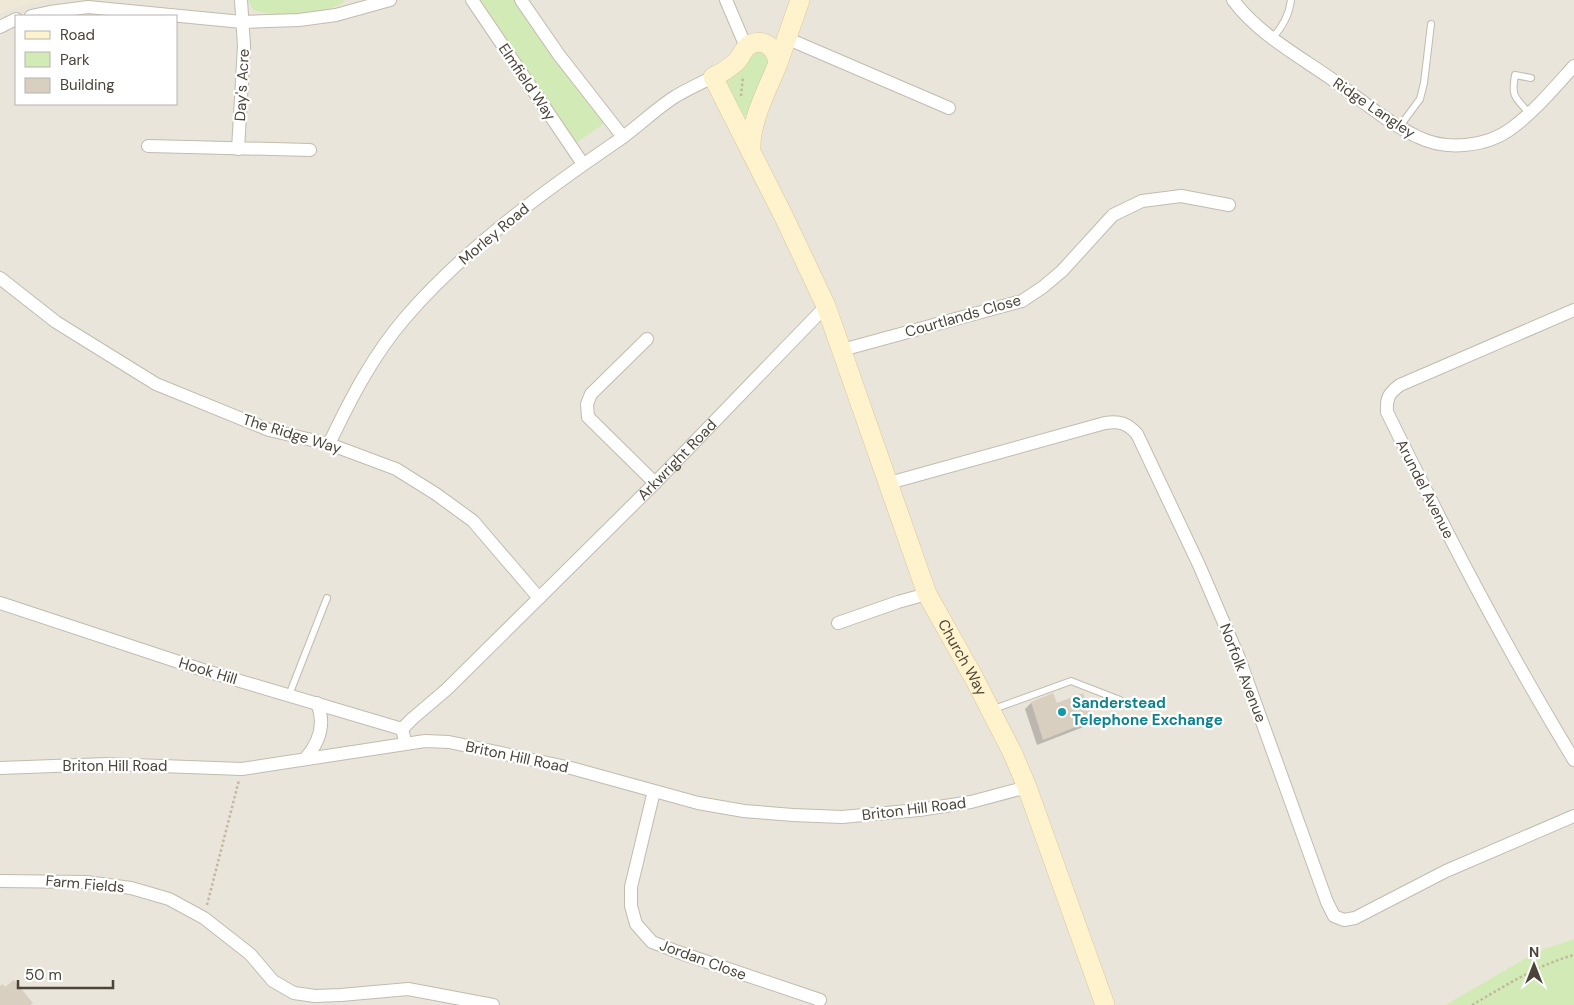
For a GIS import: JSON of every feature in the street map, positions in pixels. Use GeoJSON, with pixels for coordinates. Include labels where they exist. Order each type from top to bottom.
{"type":"FeatureCollection","features":[{"type":"Feature","properties":{"kind":"street","name":"Day's Acre"},"geometry":{"type":"LineString","coordinates":[[238,149],[244,46],[241,0]]}},
{"type":"Feature","properties":{"kind":"street"},"geometry":{"type":"LineString","coordinates":[[178,16],[242,22],[299,20],[327,16],[374,2],[390,0]]}},
{"type":"Feature","properties":{"kind":"street","name":"Elmfield Way"},"geometry":{"type":"LineString","coordinates":[[472,0],[583,164]]}},
{"type":"Feature","properties":{"kind":"street"},"geometry":{"type":"LineString","coordinates":[[521,0],[559,55],[623,137]]}},
{"type":"Feature","properties":{"kind":"street"},"geometry":{"type":"LineString","coordinates":[[726,0],[749,46]]}},
{"type":"Feature","properties":{"kind":"street"},"geometry":{"type":"LineString","coordinates":[[751,154],[751,134],[800,0]]}},
{"type":"Feature","properties":{"kind":"street","name":"Ridge Langley"},"geometry":{"type":"LineString","coordinates":[[1233,0],[1243,14],[1272,38],[1376,111],[1419,138],[1444,145],[1467,145],[1488,140],[1512,129],[1574,66]]}},
{"type":"Feature","properties":{"kind":"street"},"geometry":{"type":"LineString","coordinates":[[36,15],[88,8],[165,15]]}},
{"type":"Feature","properties":{"kind":"street"},"geometry":{"type":"LineString","coordinates":[[759,111],[751,120],[744,121],[714,77],[725,71],[739,59],[749,46],[779,32],[793,18]]}},
{"type":"Feature","properties":{"kind":"street"},"geometry":{"type":"LineString","coordinates":[[0,27],[15,20]]}},
{"type":"Feature","properties":{"kind":"street"},"geometry":{"type":"LineString","coordinates":[[786,38],[949,108]]}},
{"type":"Feature","properties":{"kind":"street"},"geometry":{"type":"LineString","coordinates":[[749,46],[764,42],[777,54],[778,63]]}},
{"type":"Feature","properties":{"kind":"street","name":"Morley Road"},"geometry":{"type":"LineString","coordinates":[[329,444],[372,363],[404,318],[444,278],[484,241],[583,164],[623,137],[676,96],[714,77]]}},
{"type":"Feature","properties":{"kind":"street"},"geometry":{"type":"LineString","coordinates":[[734,107],[751,154],[784,217],[826,306]]}},
{"type":"Feature","properties":{"kind":"street"},"geometry":{"type":"LineString","coordinates":[[148,146],[310,150]]}},
{"type":"Feature","properties":{"kind":"street","name":"Courtlands Close"},"geometry":{"type":"LineString","coordinates":[[842,350],[1022,301],[1043,288],[1062,271],[1113,216],[1142,201],[1182,196],[1229,205]]}},
{"type":"Feature","properties":{"kind":"street","name":"The Ridge Way"},"geometry":{"type":"LineString","coordinates":[[0,278],[56,322],[156,384],[269,430],[329,444],[396,468],[473,521],[539,598]]}},
{"type":"Feature","properties":{"kind":"street","name":"Church Way"},"geometry":{"type":"LineString","coordinates":[[826,306],[927,594],[1013,754],[1027,787],[1104,1005]]}},
{"type":"Feature","properties":{"kind":"street","name":"Arkwright Road"},"geometry":{"type":"LineString","coordinates":[[402,729],[446,690],[539,598],[826,306]]}},
{"type":"Feature","properties":{"kind":"street","name":"Arundel Avenue"},"geometry":{"type":"LineString","coordinates":[[1574,310],[1400,385],[1391,391],[1386,400],[1387,412],[1425,491],[1536,698],[1574,760]]}},
{"type":"Feature","properties":{"kind":"street"},"geometry":{"type":"LineString","coordinates":[[647,339],[591,394],[587,404],[588,417],[655,482]]}},
{"type":"Feature","properties":{"kind":"street","name":"Norfolk Avenue"},"geometry":{"type":"LineString","coordinates":[[889,483],[1105,423],[1123,422],[1130,426],[1137,434],[1239,658],[1327,902],[1334,916],[1344,920],[1355,918],[1446,871],[1574,816]]}},
{"type":"Feature","properties":{"kind":"street"},"geometry":{"type":"LineString","coordinates":[[838,623],[927,594]]}},
{"type":"Feature","properties":{"kind":"street","name":"Hook Hill"},"geometry":{"type":"LineString","coordinates":[[0,604],[202,670],[402,729]]}},
{"type":"Feature","properties":{"kind":"street"},"geometry":{"type":"LineString","coordinates":[[305,759],[313,749],[321,725],[321,713],[316,704]]}},
{"type":"Feature","properties":{"kind":"street"},"geometry":{"type":"LineString","coordinates":[[402,729],[406,744]]}},
{"type":"Feature","properties":{"kind":"street","name":"Briton Hill Road"},"geometry":{"type":"LineString","coordinates":[[0,768],[107,764],[242,769],[425,741],[449,742],[572,768],[698,803],[744,811],[793,816],[842,817],[919,810],[972,802],[1027,787]]}},
{"type":"Feature","properties":{"kind":"street","name":"Jordan Close"},"geometry":{"type":"LineString","coordinates":[[654,791],[631,887],[631,906],[636,924],[652,942],[820,1000]]}},
{"type":"Feature","properties":{"kind":"street","name":"Farm Fields"},"geometry":{"type":"LineString","coordinates":[[0,881],[86,882],[131,888],[169,899],[204,918],[250,954],[273,981],[294,993],[315,996],[408,989],[460,1002],[494,1005]]}},
{"type":"Feature","properties":{"kind":"lane"},"geometry":{"type":"LineString","coordinates":[[1272,38],[1281,29],[1291,0]]}},
{"type":"Feature","properties":{"kind":"lane"},"geometry":{"type":"LineString","coordinates":[[1400,126],[1420,99],[1424,83],[1430,24]]}},
{"type":"Feature","properties":{"kind":"lane"},"geometry":{"type":"LineString","coordinates":[[1529,113],[1514,96],[1512,88],[1515,75],[1531,78]]}},
{"type":"Feature","properties":{"kind":"lane"},"geometry":{"type":"LineString","coordinates":[[289,695],[326,598]]}},
{"type":"Feature","properties":{"kind":"lane"},"geometry":{"type":"LineString","coordinates":[[990,710],[1071,681],[1120,700]]}},
{"type":"Feature","properties":{"kind":"path"},"geometry":{"type":"LineString","coordinates":[[734,107],[740,97],[742,77],[747,66],[749,46]]}},
{"type":"Feature","properties":{"kind":"path"},"geometry":{"type":"LineString","coordinates":[[204,918],[242,769]]}},
{"type":"Feature","properties":{"kind":"path"},"geometry":{"type":"LineString","coordinates":[[1472,1005],[1530,972],[1554,961],[1574,955]]}},
{"type":"Feature","properties":{"kind":"shaded area"},"geometry":{"type":"Polygon","coordinates":[[[0,0],[1574,0],[1574,939],[1546,948],[1524,959],[1445,1005],[0,1005],[0,0]]]}},
{"type":"Feature","properties":{"kind":"shaded area"},"geometry":{"type":"Polygon","coordinates":[[[0,0],[47,0],[0,13],[0,0]]]}},
{"type":"Feature","properties":{"kind":"green space"},"geometry":{"type":"Polygon","coordinates":[[[248,0],[344,0],[343,3],[322,11],[287,15],[253,10],[248,0]]]}},
{"type":"Feature","properties":{"kind":"green space"},"geometry":{"type":"Polygon","coordinates":[[[478,0],[518,0],[605,123],[576,143],[478,0]]]}},
{"type":"Feature","properties":{"kind":"green space"},"geometry":{"type":"Polygon","coordinates":[[[755,46],[772,56],[749,116],[739,114],[723,82],[755,46]]]}},
{"type":"Feature","properties":{"kind":"green space"},"geometry":{"type":"Polygon","coordinates":[[[1574,939],[1574,1005],[1445,1005],[1524,959],[1546,948],[1574,939]]]}},
{"type":"Feature","properties":{"kind":"building","name":"Sanderstead Telephone Exchange"},"geometry":{"type":"Polygon","coordinates":[[[1053,693],[1057,703],[1083,693],[1093,720],[1043,740],[1031,702],[1053,693]]]}},
{"type":"Feature","properties":{"kind":"building"},"geometry":{"type":"Polygon","coordinates":[[[14,980],[33,1003],[30,1005],[0,1005],[0,986],[3,984],[5,987],[14,980]]]}},
{"type":"Feature","properties":{"kind":"place","name":"Sanderstead Telephone Exchange"},"geometry":{"type":"Point","coordinates":[1062,712]}}]}
